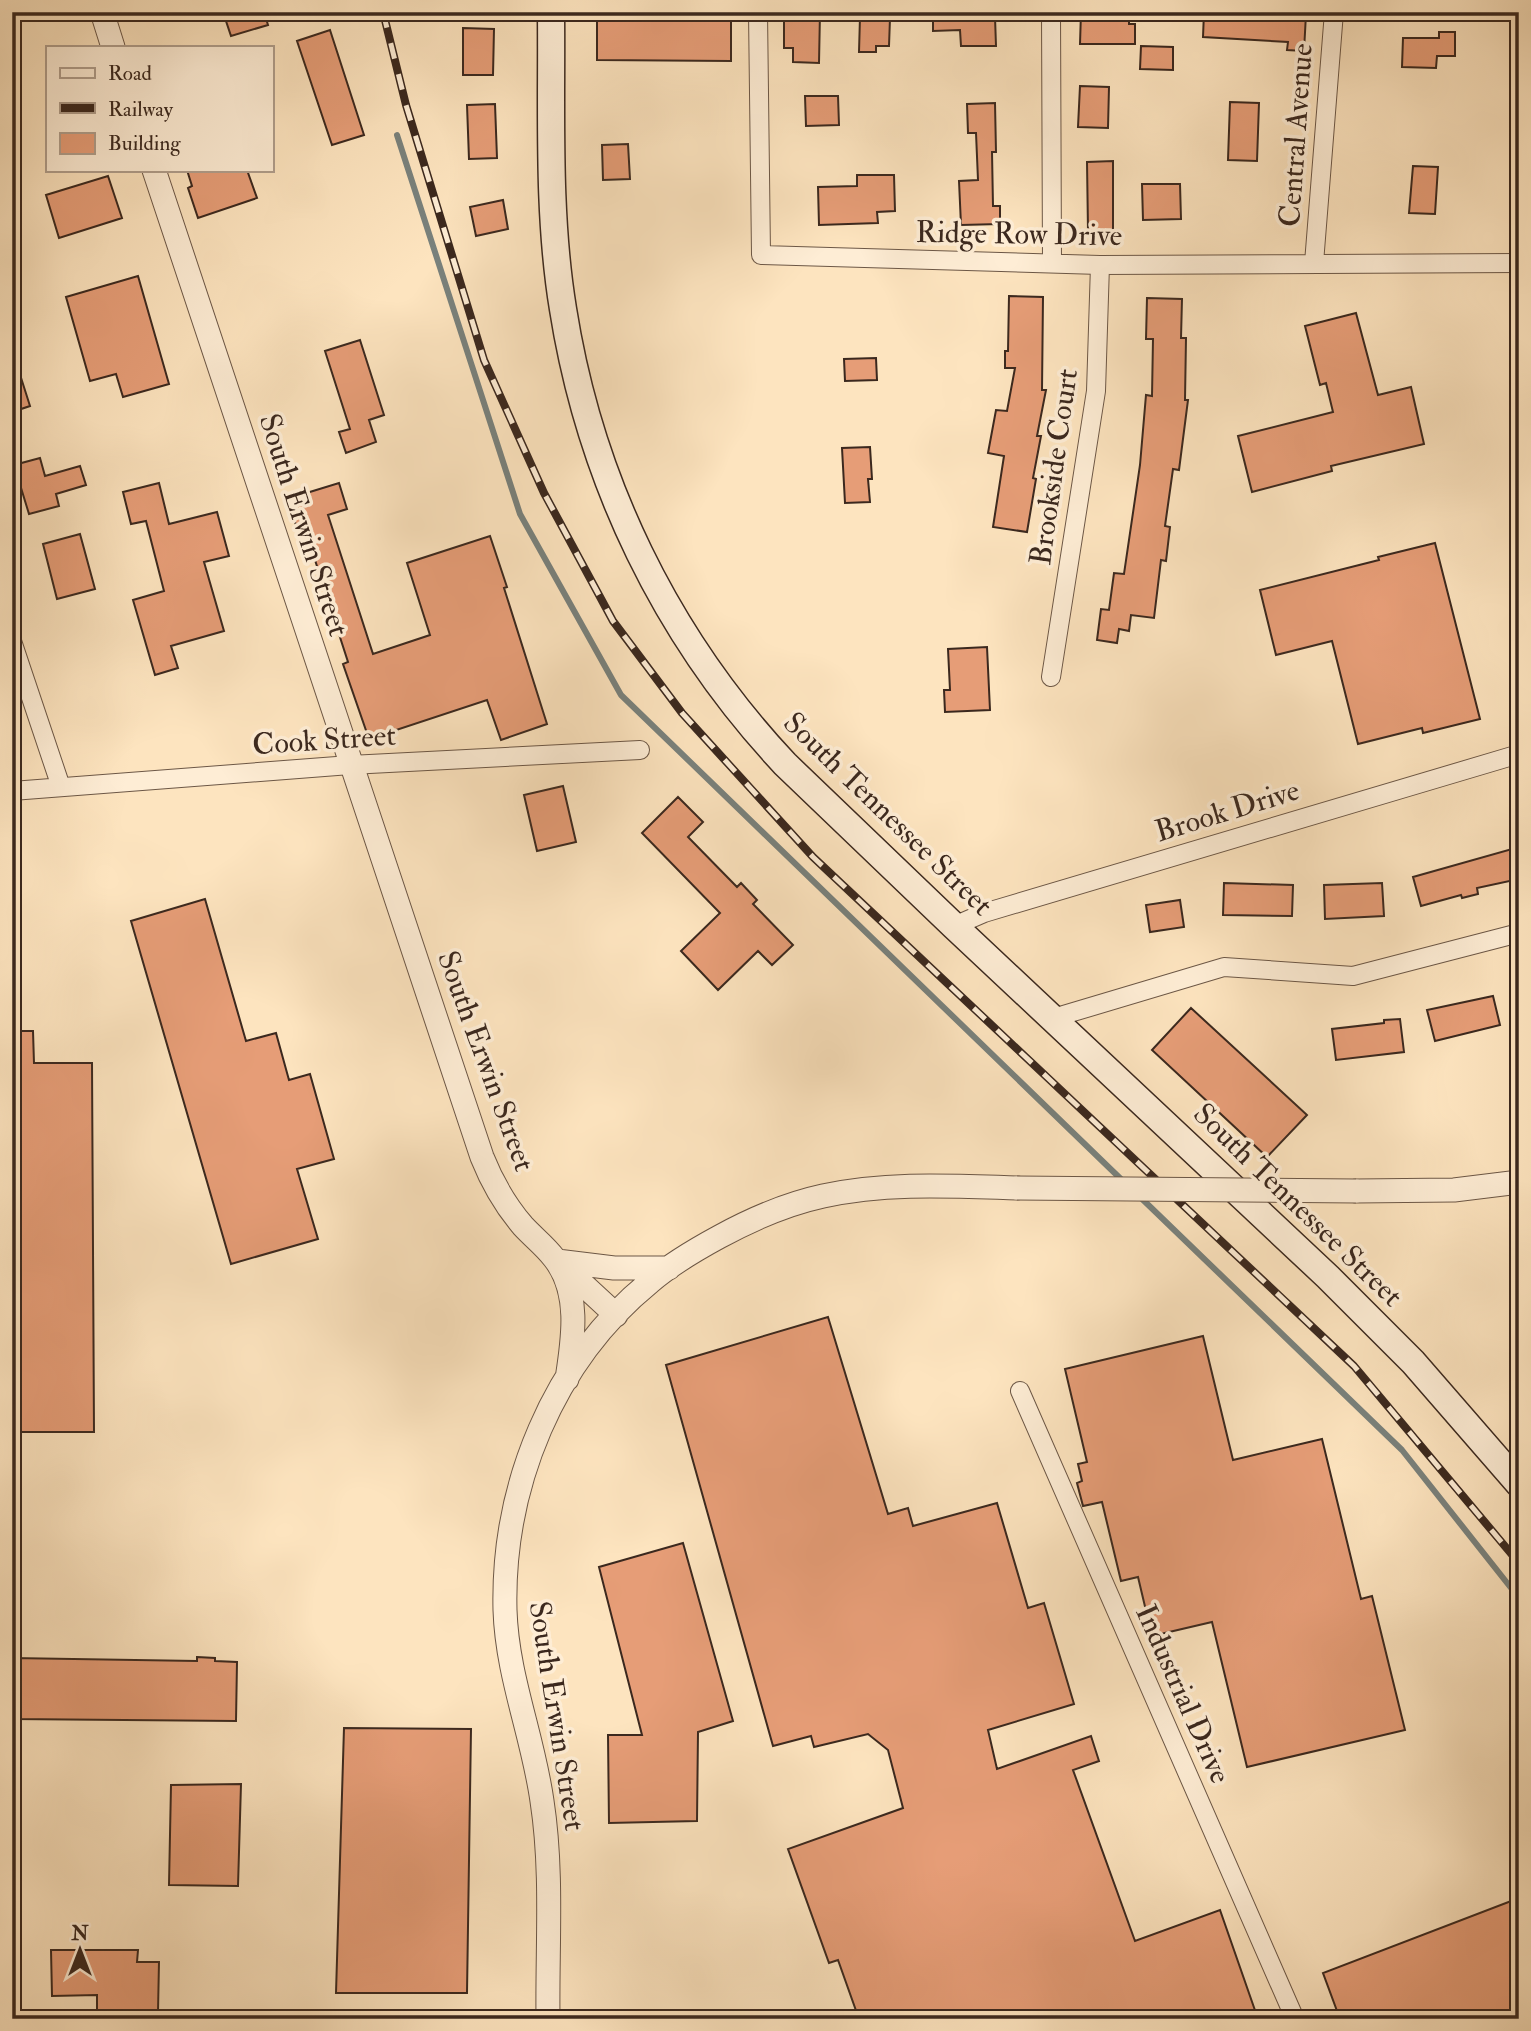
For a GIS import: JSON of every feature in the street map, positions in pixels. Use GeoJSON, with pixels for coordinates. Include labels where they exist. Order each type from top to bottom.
{"type":"FeatureCollection","features":[{"type":"Feature","properties":{"kind":"main road","name":"South Tennessee Street"},"geometry":{"type":"LineString","coordinates":[[551,12],[555,218],[562,308],[582,405],[620,514],[681,631],[750,726],[812,792],[1337,1286],[1413,1362],[1519,1484]]}},
{"type":"Feature","properties":{"kind":"street"},"geometry":{"type":"LineString","coordinates":[[102,12],[113,46]]}},
{"type":"Feature","properties":{"kind":"street","name":"Ridge Row Drive"},"geometry":{"type":"LineString","coordinates":[[758,12],[761,255],[1100,265],[1519,263]]}},
{"type":"Feature","properties":{"kind":"street"},"geometry":{"type":"LineString","coordinates":[[1051,12],[1052,263]]}},
{"type":"Feature","properties":{"kind":"street","name":"Central Avenue"},"geometry":{"type":"LineString","coordinates":[[1314,263],[1334,12]]}},
{"type":"Feature","properties":{"kind":"street","name":"South Erwin Street"},"geometry":{"type":"LineString","coordinates":[[155,172],[488,1173],[506,1204],[523,1225],[616,1315],[592,1342],[566,1379],[536,1437],[513,1509],[506,1570],[508,1647],[514,1685],[538,1775],[545,1828],[548,2019]]}},
{"type":"Feature","properties":{"kind":"street","name":"Brookside Court"},"geometry":{"type":"LineString","coordinates":[[1051,677],[1096,391],[1100,265]]}},
{"type":"Feature","properties":{"kind":"street"},"geometry":{"type":"LineString","coordinates":[[12,641],[61,787]]}},
{"type":"Feature","properties":{"kind":"street","name":"Cook Street"},"geometry":{"type":"LineString","coordinates":[[12,791],[350,765],[640,750]]}},
{"type":"Feature","properties":{"kind":"street","name":"Brook Drive"},"geometry":{"type":"LineString","coordinates":[[954,926],[984,913],[1519,754]]}},
{"type":"Feature","properties":{"kind":"street"},"geometry":{"type":"LineString","coordinates":[[1053,1018],[1224,967],[1353,975],[1519,933]]}},
{"type":"Feature","properties":{"kind":"street"},"geometry":{"type":"LineString","coordinates":[[616,1315],[643,1287],[669,1268],[741,1225],[774,1211],[823,1196],[909,1186],[1356,1191],[1454,1190],[1519,1182]]}},
{"type":"Feature","properties":{"kind":"street"},"geometry":{"type":"LineString","coordinates":[[566,1379],[574,1324],[566,1285],[556,1259],[614,1268],[669,1268]]}},
{"type":"Feature","properties":{"kind":"street","name":"Industrial Drive"},"geometry":{"type":"LineString","coordinates":[[1020,1391],[1295,2019]]}},
{"type":"Feature","properties":{"kind":"building"},"geometry":{"type":"Polygon","coordinates":[[[223,12],[264,12],[268,25],[231,36],[223,12]]]}},
{"type":"Feature","properties":{"kind":"building"},"geometry":{"type":"Polygon","coordinates":[[[696,12],[731,12],[731,61],[597,60],[597,17],[696,18],[696,12]]]}},
{"type":"Feature","properties":{"kind":"building"},"geometry":{"type":"Polygon","coordinates":[[[800,12],[820,12],[819,63],[793,62],[793,48],[784,48],[784,19],[800,20],[800,12]]]}},
{"type":"Feature","properties":{"kind":"building"},"geometry":{"type":"Polygon","coordinates":[[[933,12],[986,12],[986,17],[995,17],[996,46],[961,46],[960,30],[933,31],[933,12]]]}},
{"type":"Feature","properties":{"kind":"building"},"geometry":{"type":"Polygon","coordinates":[[[1081,12],[1129,12],[1129,24],[1135,24],[1135,44],[1080,44],[1081,12]]]}},
{"type":"Feature","properties":{"kind":"building"},"geometry":{"type":"Polygon","coordinates":[[[1204,12],[1281,16],[1281,13],[1306,14],[1304,51],[1287,50],[1288,42],[1203,37],[1204,12]]]}},
{"type":"Feature","properties":{"kind":"building"},"geometry":{"type":"Polygon","coordinates":[[[860,17],[890,18],[889,46],[876,46],[876,52],[859,52],[860,17]]]}},
{"type":"Feature","properties":{"kind":"building"},"geometry":{"type":"Polygon","coordinates":[[[463,28],[494,29],[493,75],[463,75],[463,28]]]}},
{"type":"Feature","properties":{"kind":"building"},"geometry":{"type":"Polygon","coordinates":[[[330,30],[364,135],[332,145],[297,41],[330,30]]]}},
{"type":"Feature","properties":{"kind":"building"},"geometry":{"type":"Polygon","coordinates":[[[1439,32],[1455,32],[1455,56],[1437,56],[1436,68],[1402,67],[1403,38],[1439,38],[1439,32]]]}},
{"type":"Feature","properties":{"kind":"building"},"geometry":{"type":"Polygon","coordinates":[[[1141,46],[1173,47],[1173,70],[1140,69],[1141,46]]]}},
{"type":"Feature","properties":{"kind":"building"},"geometry":{"type":"Polygon","coordinates":[[[1080,86],[1109,87],[1108,128],[1078,127],[1080,86]]]}},
{"type":"Feature","properties":{"kind":"building"},"geometry":{"type":"Polygon","coordinates":[[[805,96],[838,96],[839,125],[806,126],[805,96]]]}},
{"type":"Feature","properties":{"kind":"building"},"geometry":{"type":"Polygon","coordinates":[[[1230,102],[1259,103],[1257,161],[1228,160],[1230,102]]]}},
{"type":"Feature","properties":{"kind":"building"},"geometry":{"type":"Polygon","coordinates":[[[995,103],[993,206],[1000,206],[1000,224],[961,225],[959,181],[978,180],[976,133],[968,133],[967,104],[995,103]]]}},
{"type":"Feature","properties":{"kind":"building"},"geometry":{"type":"Polygon","coordinates":[[[495,104],[497,158],[469,159],[467,105],[495,104]]]}},
{"type":"Feature","properties":{"kind":"building"},"geometry":{"type":"Polygon","coordinates":[[[628,144],[630,179],[603,180],[602,145],[628,144]]]}},
{"type":"Feature","properties":{"kind":"building"},"geometry":{"type":"Polygon","coordinates":[[[1113,161],[1113,230],[1088,230],[1087,162],[1113,161]]]}},
{"type":"Feature","properties":{"kind":"building"},"geometry":{"type":"Polygon","coordinates":[[[1413,166],[1438,167],[1435,214],[1409,213],[1413,166]]]}},
{"type":"Feature","properties":{"kind":"building"},"geometry":{"type":"Polygon","coordinates":[[[188,172],[248,172],[257,198],[198,218],[188,188],[192,186],[188,172]]]}},
{"type":"Feature","properties":{"kind":"building"},"geometry":{"type":"Polygon","coordinates":[[[857,175],[894,175],[895,211],[877,212],[878,223],[819,225],[818,187],[857,186],[857,175]]]}},
{"type":"Feature","properties":{"kind":"building"},"geometry":{"type":"Polygon","coordinates":[[[108,176],[122,218],[59,238],[46,195],[108,176]]]}},
{"type":"Feature","properties":{"kind":"building"},"geometry":{"type":"Polygon","coordinates":[[[1142,184],[1180,184],[1181,219],[1143,220],[1142,184]]]}},
{"type":"Feature","properties":{"kind":"building"},"geometry":{"type":"Polygon","coordinates":[[[503,200],[508,229],[476,236],[470,207],[503,200]]]}},
{"type":"Feature","properties":{"kind":"building"},"geometry":{"type":"Polygon","coordinates":[[[138,276],[169,384],[123,397],[116,374],[90,381],[66,297],[138,276]]]}},
{"type":"Feature","properties":{"kind":"building"},"geometry":{"type":"Polygon","coordinates":[[[1009,296],[1043,297],[1042,390],[1046,390],[1037,436],[1041,436],[1027,532],[993,527],[1004,456],[988,453],[996,410],[1007,411],[1015,368],[1005,368],[1009,296]]]}},
{"type":"Feature","properties":{"kind":"building"},"geometry":{"type":"Polygon","coordinates":[[[1147,298],[1182,299],[1181,338],[1186,338],[1185,400],[1188,400],[1179,470],[1173,469],[1165,526],[1170,527],[1166,561],[1161,560],[1154,618],[1131,615],[1129,631],[1119,629],[1117,643],[1097,640],[1101,609],[1109,610],[1114,573],[1124,574],[1140,465],[1146,395],[1152,396],[1153,339],[1146,339],[1147,298]]]}},
{"type":"Feature","properties":{"kind":"building"},"geometry":{"type":"Polygon","coordinates":[[[1356,313],[1378,395],[1411,387],[1424,444],[1331,466],[1332,471],[1252,492],[1238,436],[1333,412],[1326,383],[1320,385],[1305,326],[1356,313]]]}},
{"type":"Feature","properties":{"kind":"building"},"geometry":{"type":"Polygon","coordinates":[[[360,340],[384,415],[369,420],[376,442],[346,453],[339,432],[350,429],[325,351],[360,340]]]}},
{"type":"Feature","properties":{"kind":"building"},"geometry":{"type":"Polygon","coordinates":[[[876,358],[877,380],[845,381],[844,359],[876,358]]]}},
{"type":"Feature","properties":{"kind":"building"},"geometry":{"type":"Polygon","coordinates":[[[12,362],[16,362],[30,406],[12,412],[12,362]]]}},
{"type":"Feature","properties":{"kind":"building"},"geometry":{"type":"Polygon","coordinates":[[[870,447],[870,502],[845,503],[842,448],[870,447]]]}},
{"type":"Feature","properties":{"kind":"building"},"geometry":{"type":"Polygon","coordinates":[[[40,458],[45,476],[80,466],[86,485],[56,494],[59,506],[29,514],[14,465],[40,458]]]}},
{"type":"Feature","properties":{"kind":"building"},"geometry":{"type":"Polygon","coordinates":[[[159,483],[169,524],[217,512],[229,556],[204,562],[224,631],[171,646],[178,668],[155,675],[133,600],[164,591],[146,521],[131,524],[123,492],[159,483]]]}},
{"type":"Feature","properties":{"kind":"building"},"geometry":{"type":"Polygon","coordinates":[[[339,483],[347,509],[328,515],[373,654],[430,635],[407,563],[490,536],[547,724],[501,740],[487,700],[369,739],[343,664],[348,662],[303,523],[296,525],[287,499],[339,483]]]}},
{"type":"Feature","properties":{"kind":"building"},"geometry":{"type":"Polygon","coordinates":[[[80,534],[95,589],[57,599],[43,544],[80,534]]]}},
{"type":"Feature","properties":{"kind":"building"},"geometry":{"type":"Polygon","coordinates":[[[1435,543],[1480,719],[1423,733],[1422,728],[1358,744],[1332,641],[1276,655],[1260,590],[1435,543]]]}},
{"type":"Feature","properties":{"kind":"building"},"geometry":{"type":"Polygon","coordinates":[[[987,647],[990,710],[945,712],[944,690],[950,690],[948,649],[987,647]]]}},
{"type":"Feature","properties":{"kind":"building"},"geometry":{"type":"Polygon","coordinates":[[[563,786],[576,842],[537,851],[524,795],[563,786]]]}},
{"type":"Feature","properties":{"kind":"building"},"geometry":{"type":"Polygon","coordinates":[[[678,797],[703,822],[688,837],[737,887],[741,883],[757,900],[753,904],[793,945],[772,965],[758,951],[718,990],[681,951],[720,913],[642,833],[678,797]]]}},
{"type":"Feature","properties":{"kind":"building"},"geometry":{"type":"Polygon","coordinates":[[[1519,847],[1519,879],[1477,888],[1478,894],[1462,898],[1461,895],[1421,906],[1413,877],[1519,847]]]}},
{"type":"Feature","properties":{"kind":"building"},"geometry":{"type":"Polygon","coordinates":[[[1224,883],[1293,885],[1292,916],[1223,915],[1224,883]]]}},
{"type":"Feature","properties":{"kind":"building"},"geometry":{"type":"Polygon","coordinates":[[[1382,883],[1384,916],[1325,919],[1324,885],[1382,883]]]}},
{"type":"Feature","properties":{"kind":"building"},"geometry":{"type":"Polygon","coordinates":[[[205,899],[246,1041],[276,1033],[289,1080],[310,1074],[334,1159],[297,1169],[318,1239],[231,1264],[131,921],[205,899]]]}},
{"type":"Feature","properties":{"kind":"building"},"geometry":{"type":"Polygon","coordinates":[[[1180,900],[1184,927],[1150,932],[1146,905],[1180,900]]]}},
{"type":"Feature","properties":{"kind":"building"},"geometry":{"type":"Polygon","coordinates":[[[1493,996],[1500,1025],[1435,1041],[1427,1010],[1493,996]]]}},
{"type":"Feature","properties":{"kind":"building"},"geometry":{"type":"Polygon","coordinates":[[[1191,1008],[1307,1115],[1267,1157],[1152,1050],[1191,1008]]]}},
{"type":"Feature","properties":{"kind":"building"},"geometry":{"type":"Polygon","coordinates":[[[1400,1019],[1404,1052],[1336,1060],[1332,1029],[1400,1019]]]}},
{"type":"Feature","properties":{"kind":"building"},"geometry":{"type":"Polygon","coordinates":[[[12,1031],[33,1031],[34,1063],[92,1063],[94,1432],[12,1432],[12,1031]]]}},
{"type":"Feature","properties":{"kind":"building"},"geometry":{"type":"Polygon","coordinates":[[[828,1317],[888,1514],[908,1508],[913,1526],[997,1503],[1028,1608],[1044,1603],[1074,1704],[988,1730],[997,1769],[1091,1736],[1099,1761],[1073,1770],[1135,1941],[1220,1910],[1258,2019],[859,2019],[838,1960],[829,1963],[788,1849],[903,1808],[888,1750],[868,1734],[814,1747],[811,1736],[773,1746],[666,1365],[828,1317]]]}},
{"type":"Feature","properties":{"kind":"building"},"geometry":{"type":"Polygon","coordinates":[[[1203,1336],[1233,1460],[1322,1439],[1361,1599],[1372,1596],[1405,1730],[1247,1767],[1212,1622],[1152,1636],[1138,1577],[1121,1581],[1102,1502],[1083,1506],[1077,1483],[1082,1481],[1078,1464],[1087,1462],[1065,1369],[1203,1336]]]}},
{"type":"Feature","properties":{"kind":"building"},"geometry":{"type":"Polygon","coordinates":[[[683,1543],[733,1721],[698,1732],[697,1821],[609,1823],[608,1735],[642,1735],[599,1567],[683,1543]]]}},
{"type":"Feature","properties":{"kind":"building"},"geometry":{"type":"Polygon","coordinates":[[[197,1657],[237,1662],[236,1721],[12,1719],[12,1658],[197,1661],[197,1657]]]}},
{"type":"Feature","properties":{"kind":"building"},"geometry":{"type":"Polygon","coordinates":[[[344,1728],[471,1729],[467,1993],[336,1993],[344,1728]]]}},
{"type":"Feature","properties":{"kind":"building"},"geometry":{"type":"Polygon","coordinates":[[[241,1784],[238,1886],[169,1885],[171,1785],[241,1784]]]}},
{"type":"Feature","properties":{"kind":"building"},"geometry":{"type":"Polygon","coordinates":[[[1519,1898],[1519,2019],[1340,2019],[1323,1973],[1519,1898]]]}},
{"type":"Feature","properties":{"kind":"building"},"geometry":{"type":"Polygon","coordinates":[[[51,1950],[138,1950],[137,1962],[159,1962],[158,2012],[97,2011],[97,1995],[52,1996],[51,1950]]]}},
{"type":"Feature","properties":{"kind":"waterway"},"geometry":{"type":"LineString","coordinates":[[397,135],[520,514],[621,695],[1125,1183]]}},
{"type":"Feature","properties":{"kind":"waterway"},"geometry":{"type":"LineString","coordinates":[[1138,1195],[1402,1450],[1519,1598]]}},
{"type":"Feature","properties":{"kind":"railway"},"geometry":{"type":"LineString","coordinates":[[383,12],[406,105],[484,360],[544,493],[613,621],[682,713],[813,857],[1354,1366],[1519,1563]]}}]}
